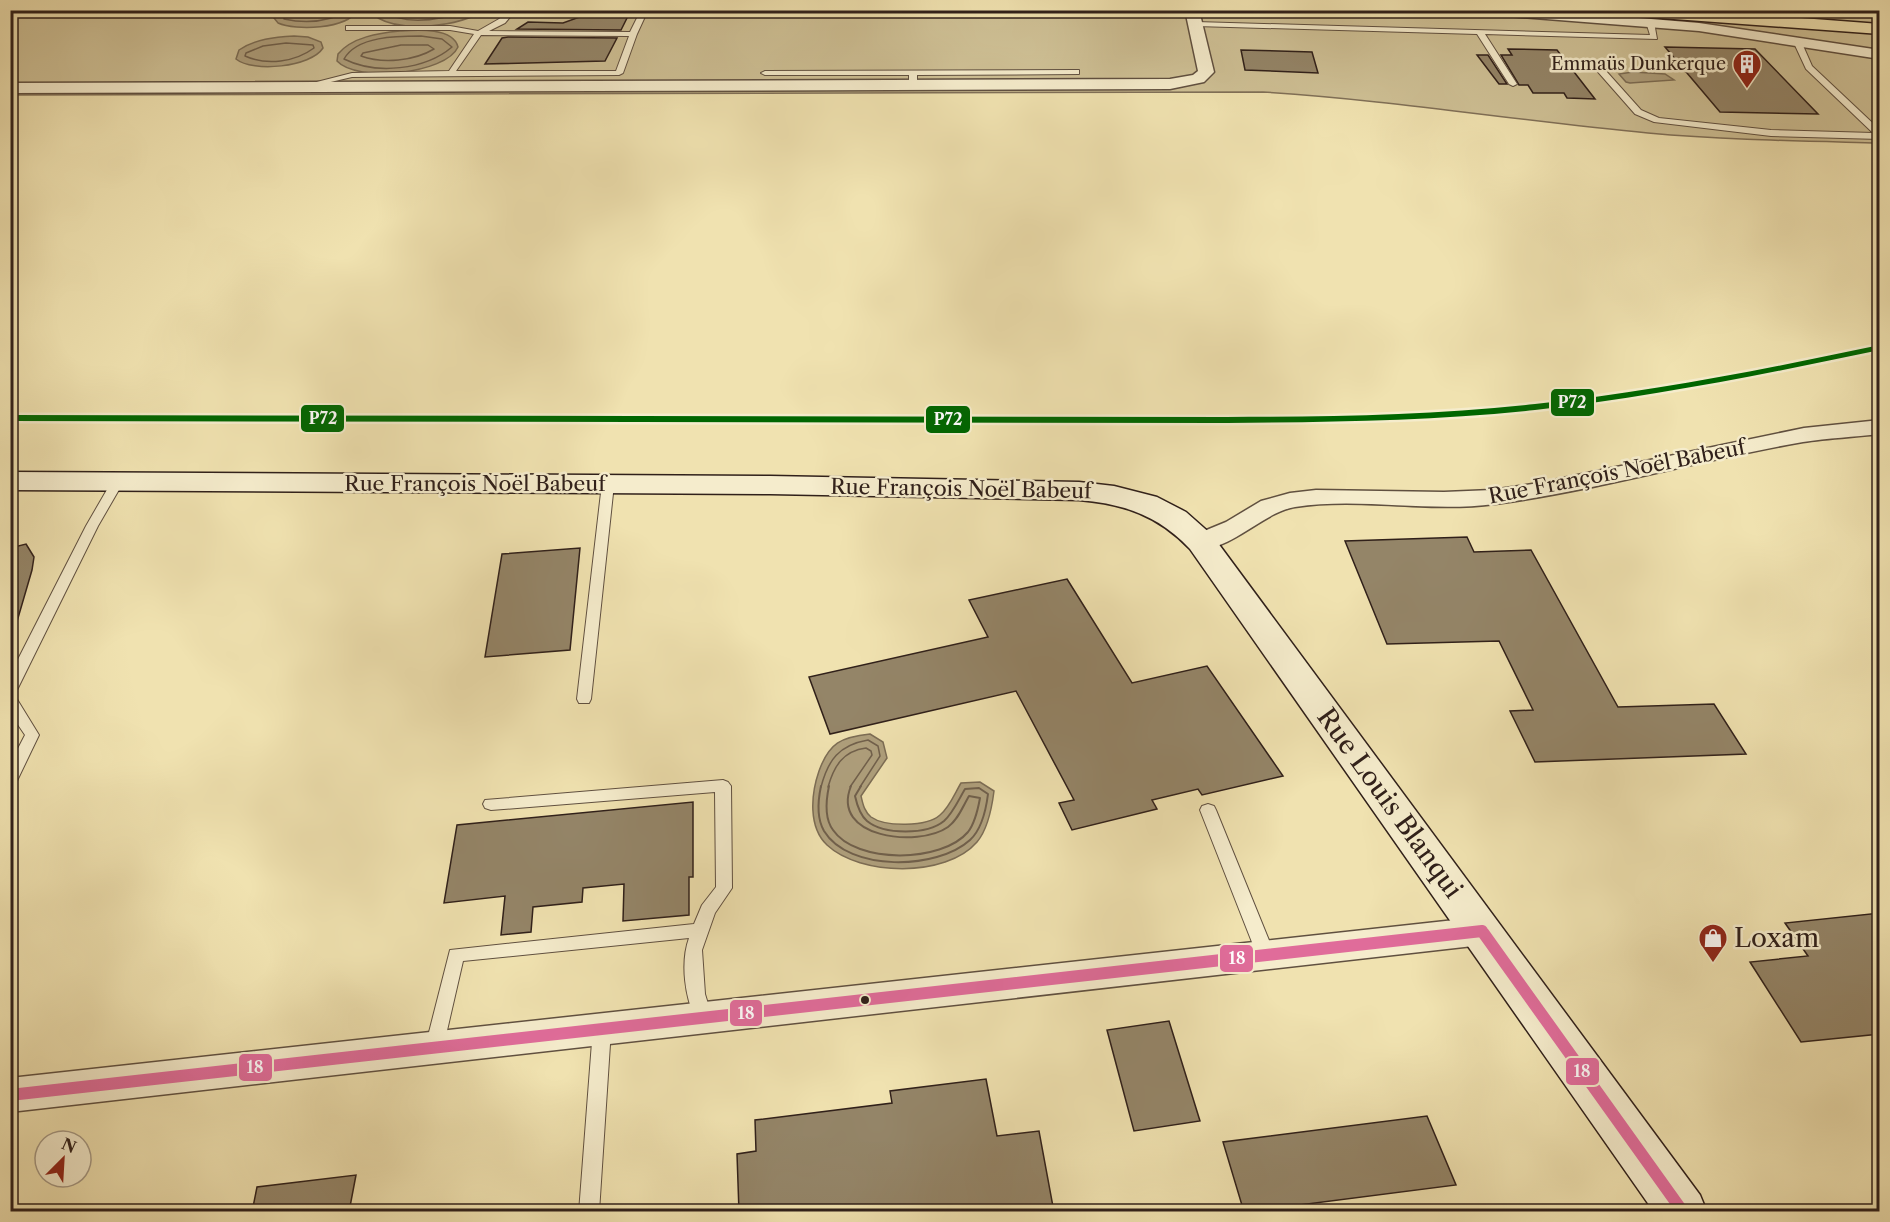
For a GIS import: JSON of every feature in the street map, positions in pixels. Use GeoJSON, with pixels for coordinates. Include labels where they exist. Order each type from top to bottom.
{"type":"FeatureCollection","features":[{"type":"Feature","properties":{"kind":"highway"},"geometry":{"type":"LineString","coordinates":[[1619,10],[1880,27]]}},
{"type":"Feature","properties":{"kind":"highway"},"geometry":{"type":"LineString","coordinates":[[1784,10],[1880,17]]}},
{"type":"Feature","properties":{"kind":"highway"},"geometry":{"type":"LineString","coordinates":[[1652,16],[1880,27]]}},
{"type":"Feature","properties":{"kind":"street"},"geometry":{"type":"LineString","coordinates":[[1482,10],[1652,16],[1880,55]]}},
{"type":"Feature","properties":{"kind":"street"},"geometry":{"type":"LineString","coordinates":[[10,87],[300,87],[913,79],[1161,84],[1192,81],[1201,77],[1207,68],[1194,17]]}},
{"type":"Feature","properties":{"kind":"street","name":"Rue François Noël Babeuf"},"geometry":{"type":"LineString","coordinates":[[10,481],[858,486],[1101,493],[1132,498],[1166,511],[1185,525],[1201,542],[1235,527],[1270,506],[1290,500],[1316,497],[1444,500],[1492,497],[1531,492],[1804,435],[1880,427]]}},
{"type":"Feature","properties":{"kind":"street","name":"Rue Louis Blanqui"},"geometry":{"type":"LineString","coordinates":[[1201,542],[1683,1212]]}},
{"type":"Feature","properties":{"kind":"street"},"geometry":{"type":"LineString","coordinates":[[10,1095],[1482,931]]}},
{"type":"Feature","properties":{"kind":"lane"},"geometry":{"type":"LineString","coordinates":[[451,73],[479,33],[502,21],[513,10]]}},
{"type":"Feature","properties":{"kind":"lane"},"geometry":{"type":"LineString","coordinates":[[300,87],[352,75],[619,73],[633,34],[645,10]]}},
{"type":"Feature","properties":{"kind":"lane"},"geometry":{"type":"LineString","coordinates":[[1194,17],[1480,33],[1654,37],[1652,16]]}},
{"type":"Feature","properties":{"kind":"lane"},"geometry":{"type":"LineString","coordinates":[[349,28],[450,28],[479,33],[633,34]]}},
{"type":"Feature","properties":{"kind":"lane"},"geometry":{"type":"LineString","coordinates":[[1480,33],[1513,84]]}},
{"type":"Feature","properties":{"kind":"lane"},"geometry":{"type":"LineString","coordinates":[[1797,41],[1809,67],[1880,135]]}},
{"type":"Feature","properties":{"kind":"lane"},"geometry":{"type":"LineString","coordinates":[[1595,64],[1638,112],[1657,120],[1771,133],[1880,135]]}},
{"type":"Feature","properties":{"kind":"lane"},"geometry":{"type":"LineString","coordinates":[[765,73],[913,79],[1076,72]]}},
{"type":"Feature","properties":{"kind":"lane"},"geometry":{"type":"LineString","coordinates":[[10,690],[92,526],[118,482]]}},
{"type":"Feature","properties":{"kind":"lane"},"geometry":{"type":"LineString","coordinates":[[584,699],[608,484]]}},
{"type":"Feature","properties":{"kind":"lane"},"geometry":{"type":"LineString","coordinates":[[10,700],[32,735],[10,781]]}},
{"type":"Feature","properties":{"kind":"lane"},"geometry":{"type":"LineString","coordinates":[[491,804],[723,786],[724,888],[708,910],[693,950],[696,994],[704,1017]]}},
{"type":"Feature","properties":{"kind":"lane"},"geometry":{"type":"LineString","coordinates":[[1208,810],[1266,956]]}},
{"type":"Feature","properties":{"kind":"lane"},"geometry":{"type":"LineString","coordinates":[[434,1048],[456,955],[700,930]]}},
{"type":"Feature","properties":{"kind":"lane"},"geometry":{"type":"LineString","coordinates":[[589,1212],[602,1029]]}},
{"type":"Feature","properties":{"kind":"shaded area"},"geometry":{"type":"Polygon","coordinates":[[[10,11],[1879,11],[1879,143],[1735,139],[1648,133],[1359,100],[1263,92],[11,95],[10,11]]]}},
{"type":"Feature","properties":{"kind":"water"},"geometry":{"type":"Polygon","coordinates":[[[376,10],[483,11],[460,21],[416,26],[389,23],[378,18],[376,10]]]}},
{"type":"Feature","properties":{"kind":"water"},"geometry":{"type":"Polygon","coordinates":[[[281,11],[357,11],[343,22],[332,25],[296,27],[278,23],[274,18],[281,11]]]}},
{"type":"Feature","properties":{"kind":"water"},"geometry":{"type":"Polygon","coordinates":[[[424,30],[442,33],[455,41],[458,47],[450,56],[437,64],[400,72],[363,72],[347,68],[337,61],[338,54],[344,48],[358,40],[400,31],[424,30]]]}},
{"type":"Feature","properties":{"kind":"water"},"geometry":{"type":"Polygon","coordinates":[[[294,36],[308,37],[321,42],[323,48],[317,55],[307,60],[281,66],[255,66],[236,59],[239,50],[252,43],[294,36]]]}},
{"type":"Feature","properties":{"kind":"water"},"geometry":{"type":"Polygon","coordinates":[[[1633,72],[1665,74],[1674,80],[1630,83],[1619,74],[1633,72]]]}},
{"type":"Feature","properties":{"kind":"water"},"geometry":{"type":"Polygon","coordinates":[[[870,734],[883,742],[887,758],[861,796],[869,815],[886,823],[926,822],[943,812],[961,783],[980,782],[994,791],[987,824],[977,842],[963,854],[945,862],[903,869],[860,863],[827,845],[821,838],[814,820],[814,790],[819,771],[827,754],[837,743],[851,737],[870,734]]]}},
{"type":"Feature","properties":{"kind":"building"},"geometry":{"type":"Polygon","coordinates":[[[588,10],[631,10],[621,30],[517,29],[528,22],[563,23],[588,14],[588,10]]]}},
{"type":"Feature","properties":{"kind":"building"},"geometry":{"type":"Polygon","coordinates":[[[502,38],[617,38],[605,61],[485,64],[502,38]]]}},
{"type":"Feature","properties":{"kind":"building","name":"Emmaüs Dunkerque"},"geometry":{"type":"Polygon","coordinates":[[[1665,47],[1755,49],[1818,114],[1720,112],[1665,47]]]}},
{"type":"Feature","properties":{"kind":"building"},"geometry":{"type":"Polygon","coordinates":[[[1508,49],[1557,50],[1595,99],[1567,98],[1564,93],[1533,93],[1528,85],[1519,85],[1501,55],[1512,55],[1508,49]]]}},
{"type":"Feature","properties":{"kind":"building"},"geometry":{"type":"Polygon","coordinates":[[[1241,50],[1312,52],[1318,73],[1245,70],[1241,50]]]}},
{"type":"Feature","properties":{"kind":"building"},"geometry":{"type":"Polygon","coordinates":[[[1477,55],[1488,55],[1507,84],[1499,84],[1477,55]]]}},
{"type":"Feature","properties":{"kind":"building"},"geometry":{"type":"Polygon","coordinates":[[[1467,537],[1474,552],[1531,550],[1618,707],[1714,704],[1746,754],[1535,762],[1510,711],[1533,710],[1499,641],[1387,644],[1345,541],[1467,537]]]}},
{"type":"Feature","properties":{"kind":"building"},"geometry":{"type":"Polygon","coordinates":[[[26,544],[34,557],[16,625],[10,624],[10,548],[26,544]]]}},
{"type":"Feature","properties":{"kind":"building"},"geometry":{"type":"Polygon","coordinates":[[[580,548],[570,650],[485,657],[502,554],[580,548]]]}},
{"type":"Feature","properties":{"kind":"building"},"geometry":{"type":"Polygon","coordinates":[[[1067,579],[1132,683],[1207,666],[1283,776],[1202,795],[1198,789],[1152,800],[1157,809],[1072,830],[1059,803],[1074,800],[1016,691],[830,734],[809,677],[988,637],[969,600],[1067,579]]]}},
{"type":"Feature","properties":{"kind":"building"},"geometry":{"type":"Polygon","coordinates":[[[693,802],[693,877],[689,877],[689,915],[623,921],[624,884],[583,888],[582,902],[533,907],[531,932],[501,935],[505,896],[444,903],[457,825],[693,802]]]}},
{"type":"Feature","properties":{"kind":"building"},"geometry":{"type":"Polygon","coordinates":[[[1880,913],[1880,1034],[1801,1042],[1750,962],[1808,956],[1785,923],[1880,913]]]}},
{"type":"Feature","properties":{"kind":"building"},"geometry":{"type":"Polygon","coordinates":[[[1169,1021],[1200,1121],[1134,1131],[1107,1030],[1169,1021]]]}},
{"type":"Feature","properties":{"kind":"building"},"geometry":{"type":"Polygon","coordinates":[[[986,1079],[997,1136],[1039,1131],[1054,1212],[739,1212],[737,1154],[756,1151],[755,1120],[892,1103],[890,1091],[986,1079]]]}},
{"type":"Feature","properties":{"kind":"building"},"geometry":{"type":"Polygon","coordinates":[[[1427,1116],[1456,1185],[1244,1212],[1223,1142],[1427,1116]]]}},
{"type":"Feature","properties":{"kind":"building"},"geometry":{"type":"Polygon","coordinates":[[[356,1175],[349,1212],[252,1212],[257,1187],[356,1175]]]}},
{"type":"Feature","properties":{"kind":"waterway"},"geometry":{"type":"LineString","coordinates":[[10,11],[21,10]]}},
{"type":"Feature","properties":{"kind":"transit line","name":"P72"},"geometry":{"type":"LineString","coordinates":[[10,418],[1227,420],[1381,418],[1497,411],[1622,396],[1751,374],[1880,347]]}},
{"type":"Feature","properties":{"kind":"transit line","name":"18"},"geometry":{"type":"LineString","coordinates":[[1482,931],[1683,1212]]}},
{"type":"Feature","properties":{"kind":"transit line","name":"18"},"geometry":{"type":"LineString","coordinates":[[10,1095],[1482,931]]}},
{"type":"Feature","properties":{"kind":"place","name":"Emmaüs Dunkerque"},"geometry":{"type":"Point","coordinates":[1747,90]}},
{"type":"Feature","properties":{"kind":"place","name":"Loxam"},"geometry":{"type":"Point","coordinates":[1713,964]}}]}
